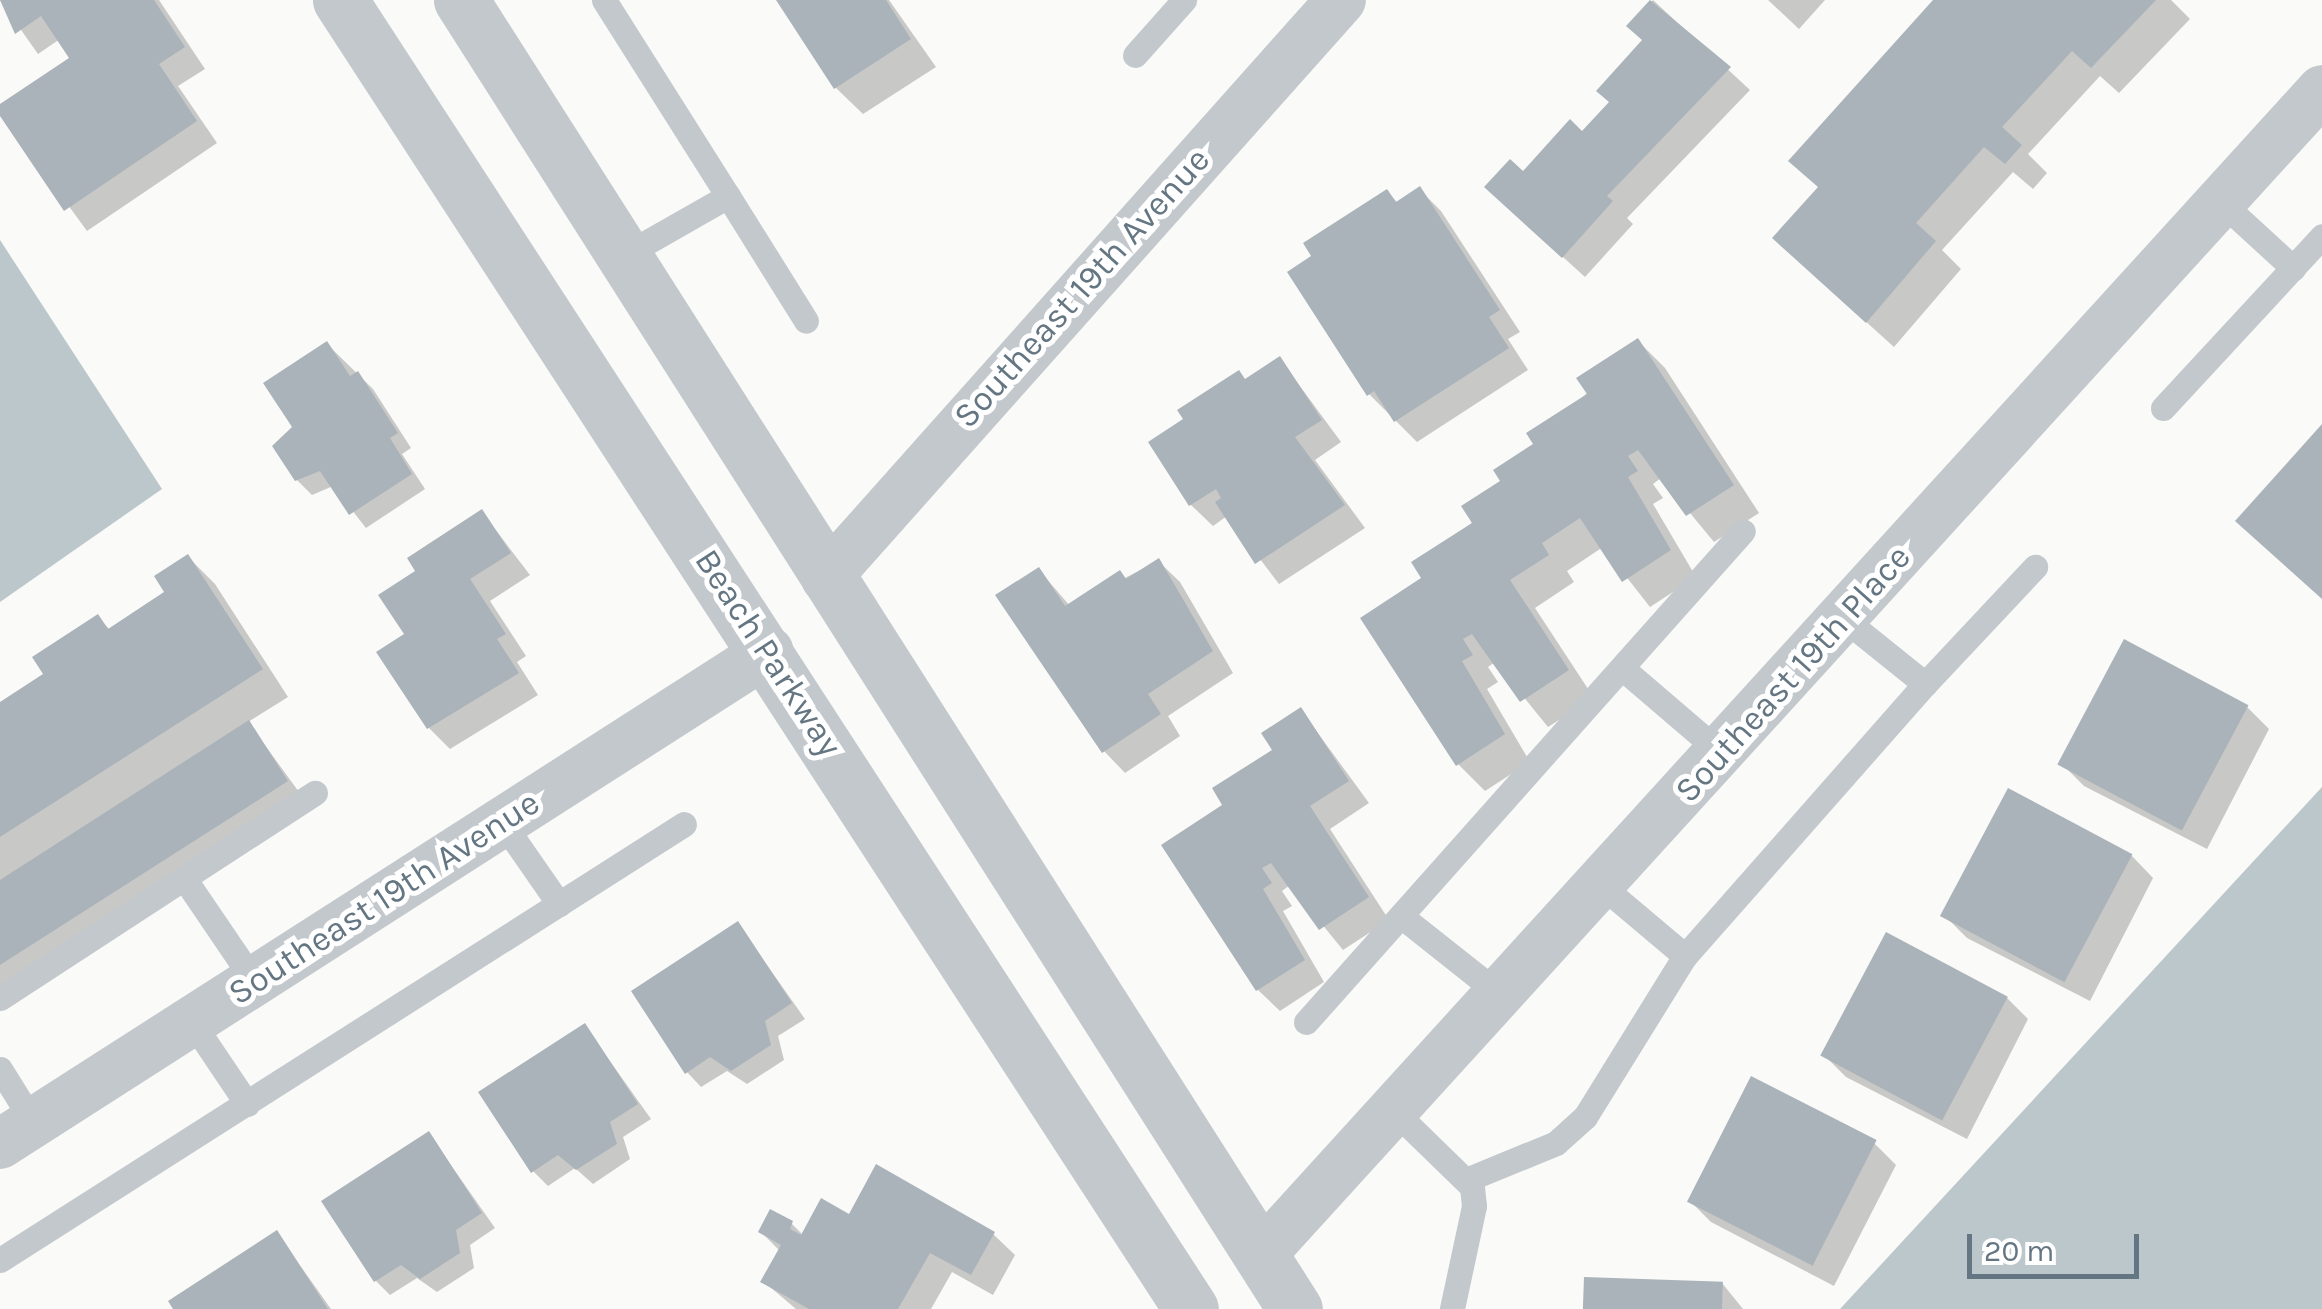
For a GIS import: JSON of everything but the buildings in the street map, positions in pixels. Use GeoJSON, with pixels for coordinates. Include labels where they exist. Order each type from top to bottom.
{"type":"FeatureCollection","features":[{"type":"Feature","properties":{"kind":"street","name":"Beach Parkway"},"geometry":{"type":"LineString","coordinates":[[340,0],[768,651],[1184,1306]]}},
{"type":"Feature","properties":{"kind":"street"},"geometry":{"type":"LineString","coordinates":[[461,0],[1295,1309]]}},
{"type":"Feature","properties":{"kind":"street","name":"Southeast 19th Avenue"},"geometry":{"type":"LineString","coordinates":[[826,578],[1342,0]]}},
{"type":"Feature","properties":{"kind":"street","name":"Southeast 19th Place"},"geometry":{"type":"LineString","coordinates":[[1260,1256],[1396,1113],[2322,90]]}},
{"type":"Feature","properties":{"kind":"street"},"geometry":{"type":"LineString","coordinates":[[768,651],[826,578]]}},
{"type":"Feature","properties":{"kind":"street","name":"Southeast 19th Avenue"},"geometry":{"type":"LineString","coordinates":[[17,1133],[768,651]]}},
{"type":"Feature","properties":{"kind":"street"},"geometry":{"type":"LineString","coordinates":[[1184,1306],[1260,1256]]}},
{"type":"Feature","properties":{"kind":"lane"},"geometry":{"type":"LineString","coordinates":[[604,0],[806,321]]}},
{"type":"Feature","properties":{"kind":"lane"},"geometry":{"type":"LineString","coordinates":[[1135,55],[1184,0]]}},
{"type":"Feature","properties":{"kind":"lane"},"geometry":{"type":"LineString","coordinates":[[623,256],[728,196]]}},
{"type":"Feature","properties":{"kind":"lane"},"geometry":{"type":"LineString","coordinates":[[2221,202],[2292,268]]}},
{"type":"Feature","properties":{"kind":"lane"},"geometry":{"type":"LineString","coordinates":[[2164,408],[2322,236]]}},
{"type":"Feature","properties":{"kind":"lane"},"geometry":{"type":"LineString","coordinates":[[1306,1022],[1743,530]]}},
{"type":"Feature","properties":{"kind":"lane"},"geometry":{"type":"LineString","coordinates":[[1466,1180],[1556,1144],[1585,1117],[1685,956],[1925,684],[2035,567]]}},
{"type":"Feature","properties":{"kind":"lane"},"geometry":{"type":"LineString","coordinates":[[1843,618],[1925,684]]}},
{"type":"Feature","properties":{"kind":"lane"},"geometry":{"type":"LineString","coordinates":[[1622,668],[1721,753]]}},
{"type":"Feature","properties":{"kind":"lane"},"geometry":{"type":"LineString","coordinates":[[0,998],[315,793]]}},
{"type":"Feature","properties":{"kind":"lane"},"geometry":{"type":"LineString","coordinates":[[502,822],[558,904]]}},
{"type":"Feature","properties":{"kind":"lane"},"geometry":{"type":"LineString","coordinates":[[0,1260],[684,824]]}},
{"type":"Feature","properties":{"kind":"lane"},"geometry":{"type":"LineString","coordinates":[[184,878],[254,982]]}},
{"type":"Feature","properties":{"kind":"lane"},"geometry":{"type":"LineString","coordinates":[[1602,886],[1685,956]]}},
{"type":"Feature","properties":{"kind":"lane"},"geometry":{"type":"LineString","coordinates":[[1402,916],[1502,996]]}},
{"type":"Feature","properties":{"kind":"lane"},"geometry":{"type":"LineString","coordinates":[[192,1022],[247,1104]]}},
{"type":"Feature","properties":{"kind":"lane"},"geometry":{"type":"LineString","coordinates":[[0,1069],[17,1133]]}},
{"type":"Feature","properties":{"kind":"lane"},"geometry":{"type":"LineString","coordinates":[[1396,1113],[1466,1180],[1474,1206],[1452,1309]]}},
{"type":"Feature","properties":{"kind":"shaded area"},"geometry":{"type":"Polygon","coordinates":[[[0,240],[162,489],[0,602],[0,240]]]}},
{"type":"Feature","properties":{"kind":"shaded area"},"geometry":{"type":"Polygon","coordinates":[[[2322,787],[2322,1309],[1840,1309],[2322,787]]]}}]}
